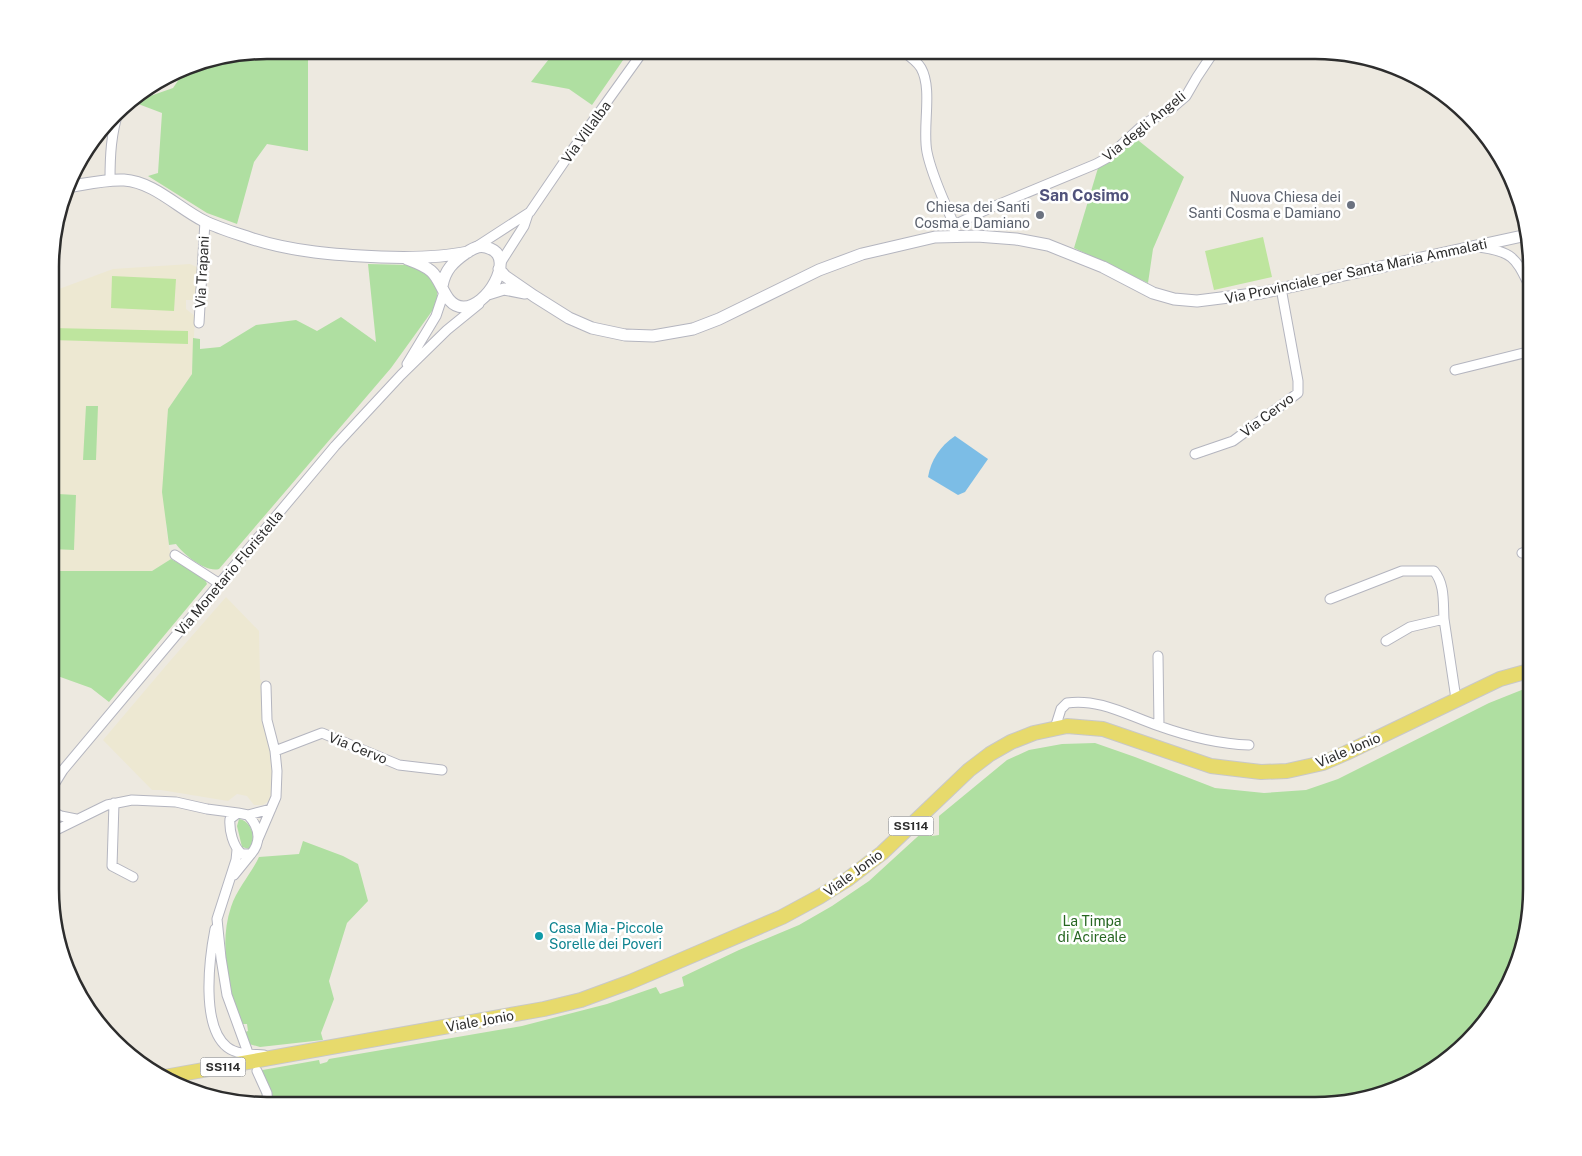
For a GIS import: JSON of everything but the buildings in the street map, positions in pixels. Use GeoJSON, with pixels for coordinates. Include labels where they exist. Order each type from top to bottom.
{"type":"FeatureCollection","features":[{"type":"Feature","properties":{"kind":"main road","name":"Viale Jonio"},"geometry":{"type":"LineString","coordinates":[[174,1075],[544,1009],[581,1000],[630,982],[774,921],[819,897],[848,879],[882,853],[969,770],[990,754],[1011,742],[1034,733],[1074,726],[1102,729],[1211,766],[1261,772],[1306,768],[1330,760],[1500,679],[1523,673]]}},
{"type":"Feature","properties":{"kind":"street","name":"Via Villalba"},"geometry":{"type":"LineString","coordinates":[[528,214],[638,59]]}},
{"type":"Feature","properties":{"kind":"street"},"geometry":{"type":"LineString","coordinates":[[911,59],[923,72],[928,102],[926,150],[954,230]]}},
{"type":"Feature","properties":{"kind":"street","name":"Via degli Angeli"},"geometry":{"type":"LineString","coordinates":[[954,230],[1028,192],[1107,158],[1144,124],[1172,108],[1186,96],[1209,59]]}},
{"type":"Feature","properties":{"kind":"street"},"geometry":{"type":"LineString","coordinates":[[110,180],[110,152],[113,127]]}},
{"type":"Feature","properties":{"kind":"street"},"geometry":{"type":"LineString","coordinates":[[76,186],[110,180],[125,180],[146,186],[205,221],[251,239],[307,252],[403,257],[454,255],[484,246],[495,251],[505,276],[534,296]]}},
{"type":"Feature","properties":{"kind":"street"},"geometry":{"type":"LineString","coordinates":[[401,375],[436,316],[447,269],[456,260],[528,214]]}},
{"type":"Feature","properties":{"kind":"street"},"geometry":{"type":"LineString","coordinates":[[401,375],[447,330],[485,298],[500,265],[524,226],[528,214]]}},
{"type":"Feature","properties":{"kind":"street","name":"Via Trapani"},"geometry":{"type":"LineString","coordinates":[[199,323],[205,221]]}},
{"type":"Feature","properties":{"kind":"street","name":"Via Provinciale per Santa Maria Ammalati"},"geometry":{"type":"LineString","coordinates":[[534,296],[569,318],[592,328],[625,335],[653,336],[693,329],[719,319],[820,270],[862,254],[935,237],[954,230],[1048,245],[1103,267],[1153,293],[1174,299],[1197,301],[1226,299],[1521,236]]}},
{"type":"Feature","properties":{"kind":"street"},"geometry":{"type":"LineString","coordinates":[[1474,246],[1506,253],[1514,259],[1523,275]]}},
{"type":"Feature","properties":{"kind":"street"},"geometry":{"type":"LineString","coordinates":[[403,257],[419,263],[431,271],[438,278],[450,301],[462,307],[470,306],[504,289],[516,290],[534,296]]}},
{"type":"Feature","properties":{"kind":"street","name":"Via Cervo"},"geometry":{"type":"LineString","coordinates":[[1195,454],[1233,441],[1298,394],[1298,381],[1281,288]]}},
{"type":"Feature","properties":{"kind":"street"},"geometry":{"type":"LineString","coordinates":[[1454,370],[1523,353]]}},
{"type":"Feature","properties":{"kind":"street","name":"Via Monetario Floristella"},"geometry":{"type":"LineString","coordinates":[[60,773],[335,446],[401,375]]}},
{"type":"Feature","properties":{"kind":"street"},"geometry":{"type":"LineString","coordinates":[[175,555],[220,584]]}},
{"type":"Feature","properties":{"kind":"street"},"geometry":{"type":"LineString","coordinates":[[1330,599],[1402,571],[1434,571],[1442,586],[1444,619],[1456,699]]}},
{"type":"Feature","properties":{"kind":"street"},"geometry":{"type":"LineString","coordinates":[[1386,641],[1410,628],[1444,619]]}},
{"type":"Feature","properties":{"kind":"street"},"geometry":{"type":"LineString","coordinates":[[1158,656],[1160,726]]}},
{"type":"Feature","properties":{"kind":"street"},"geometry":{"type":"LineString","coordinates":[[230,881],[257,847],[258,839],[276,797],[276,752],[267,720],[266,686]]}},
{"type":"Feature","properties":{"kind":"street"},"geometry":{"type":"LineString","coordinates":[[1055,728],[1061,709],[1067,703],[1100,704],[1194,736],[1249,745]]}},
{"type":"Feature","properties":{"kind":"street","name":"Via Cervo"},"geometry":{"type":"LineString","coordinates":[[276,752],[322,733],[399,765],[442,770]]}},
{"type":"Feature","properties":{"kind":"street"},"geometry":{"type":"LineString","coordinates":[[59,827],[114,803],[132,800],[152,799],[176,802],[248,815],[271,809]]}},
{"type":"Feature","properties":{"kind":"street"},"geometry":{"type":"LineString","coordinates":[[114,803],[112,866],[132,877]]}},
{"type":"Feature","properties":{"kind":"street"},"geometry":{"type":"LineString","coordinates":[[207,809],[222,818],[230,828]]}},
{"type":"Feature","properties":{"kind":"street"},"geometry":{"type":"LineString","coordinates":[[238,813],[230,819],[230,828],[237,850],[230,881],[217,918],[209,975],[211,1019],[216,1035],[228,1048],[238,1053],[282,1056]]}},
{"type":"Feature","properties":{"kind":"street"},"geometry":{"type":"LineString","coordinates":[[59,814],[76,819]]}},
{"type":"Feature","properties":{"kind":"street"},"geometry":{"type":"LineString","coordinates":[[248,815],[254,822],[258,839]]}},
{"type":"Feature","properties":{"kind":"street"},"geometry":{"type":"LineString","coordinates":[[237,850],[242,854],[251,854]]}},
{"type":"Feature","properties":{"kind":"street"},"geometry":{"type":"LineString","coordinates":[[217,918],[227,995],[247,1050]]}},
{"type":"Feature","properties":{"kind":"street"},"geometry":{"type":"LineString","coordinates":[[257,1071],[267,1097]]}},
{"type":"Feature","properties":{"kind":"shaded area"},"geometry":{"type":"Polygon","coordinates":[[[190,264],[197,267],[196,300],[186,300],[186,309],[195,316],[192,374],[168,409],[166,527],[171,559],[152,571],[59,571],[59,289],[113,269],[190,264]]]}},
{"type":"Feature","properties":{"kind":"shaded area"},"geometry":{"type":"Polygon","coordinates":[[[226,597],[259,631],[260,679],[262,682],[264,723],[274,767],[274,797],[263,805],[254,805],[247,796],[237,794],[228,801],[152,790],[103,740],[226,597]]]}},
{"type":"Feature","properties":{"kind":"green space"},"geometry":{"type":"Polygon","coordinates":[[[253,59],[308,59],[308,151],[267,144],[254,162],[237,224],[207,213],[148,176],[158,173],[162,113],[138,104],[146,97],[173,88],[180,78],[226,63],[253,59]]]}},
{"type":"Feature","properties":{"kind":"green space"},"geometry":{"type":"Polygon","coordinates":[[[549,59],[624,59],[592,105],[569,89],[531,82],[549,59]]]}},
{"type":"Feature","properties":{"kind":"green space"},"geometry":{"type":"Polygon","coordinates":[[[1134,137],[1184,177],[1153,249],[1148,283],[1074,248],[1098,168],[1108,163],[1134,137]]]}},
{"type":"Feature","properties":{"kind":"green space"},"geometry":{"type":"Polygon","coordinates":[[[1263,237],[1272,277],[1214,290],[1205,251],[1263,237]]]}},
{"type":"Feature","properties":{"kind":"green space"},"geometry":{"type":"Polygon","coordinates":[[[368,264],[410,265],[429,276],[437,290],[435,307],[391,368],[219,569],[208,568],[202,565],[184,553],[176,544],[169,545],[162,492],[168,409],[192,374],[193,338],[200,339],[200,349],[220,347],[256,325],[296,320],[317,331],[341,317],[376,342],[368,264]]]}},
{"type":"Feature","properties":{"kind":"green space"},"geometry":{"type":"Polygon","coordinates":[[[112,276],[176,279],[174,311],[111,308],[112,276]]]}},
{"type":"Feature","properties":{"kind":"green space"},"geometry":{"type":"Polygon","coordinates":[[[59,328],[188,331],[188,344],[59,340],[59,328]]]}},
{"type":"Feature","properties":{"kind":"green space"},"geometry":{"type":"Polygon","coordinates":[[[86,406],[98,406],[96,460],[83,460],[86,406]]]}},
{"type":"Feature","properties":{"kind":"green space"},"geometry":{"type":"Polygon","coordinates":[[[59,494],[76,495],[74,550],[59,549],[59,494]]]}},
{"type":"Feature","properties":{"kind":"green space"},"geometry":{"type":"Polygon","coordinates":[[[171,559],[204,577],[207,584],[109,702],[91,688],[59,677],[59,571],[152,571],[171,559]]]}},
{"type":"Feature","properties":{"kind":"green space","name":"La Timpa di Acireale"},"geometry":{"type":"Polygon","coordinates":[[[1523,690],[1523,903],[1516,943],[1502,981],[1488,1005],[1472,1026],[1452,1046],[1431,1062],[1407,1076],[1382,1086],[1356,1093],[1329,1097],[262,1097],[257,1071],[319,1060],[320,1064],[327,1062],[329,1059],[522,1026],[607,1004],[656,987],[660,994],[684,986],[682,977],[739,950],[799,925],[832,906],[869,881],[927,828],[932,836],[939,835],[939,816],[1007,760],[1029,750],[1062,744],[1095,743],[1215,788],[1264,793],[1306,790],[1338,779],[1489,703],[1523,690]]]}},
{"type":"Feature","properties":{"kind":"green space"},"geometry":{"type":"Polygon","coordinates":[[[239,819],[247,823],[252,831],[253,840],[249,849],[242,847],[237,826],[239,819]]]}},
{"type":"Feature","properties":{"kind":"green space"},"geometry":{"type":"Polygon","coordinates":[[[303,841],[343,856],[358,864],[368,901],[347,923],[329,981],[334,999],[321,1033],[323,1040],[260,1047],[249,1044],[243,1033],[248,1031],[247,1024],[239,1024],[225,951],[227,922],[234,900],[259,857],[299,854],[303,841]]]}},
{"type":"Feature","properties":{"kind":"water"},"geometry":{"type":"Polygon","coordinates":[[[955,436],[988,459],[965,492],[958,495],[928,477],[931,465],[937,454],[955,436]]]}},
{"type":"Feature","properties":{"kind":"place","name":"Nuova Chiesa dei Santi Cosma e Damiano"},"geometry":{"type":"Point","coordinates":[1351,205]}},
{"type":"Feature","properties":{"kind":"place","name":"Chiesa dei Santi Cosma e Damiano"},"geometry":{"type":"Point","coordinates":[1040,215]}},
{"type":"Feature","properties":{"kind":"place","name":"Casa Mia - Piccole Sorelle dei Poveri"},"geometry":{"type":"Point","coordinates":[539,936]}},
{"type":"Feature","properties":{"kind":"district","name":"San Cosimo"},"geometry":{"type":"Point","coordinates":[1084,195]}}]}
